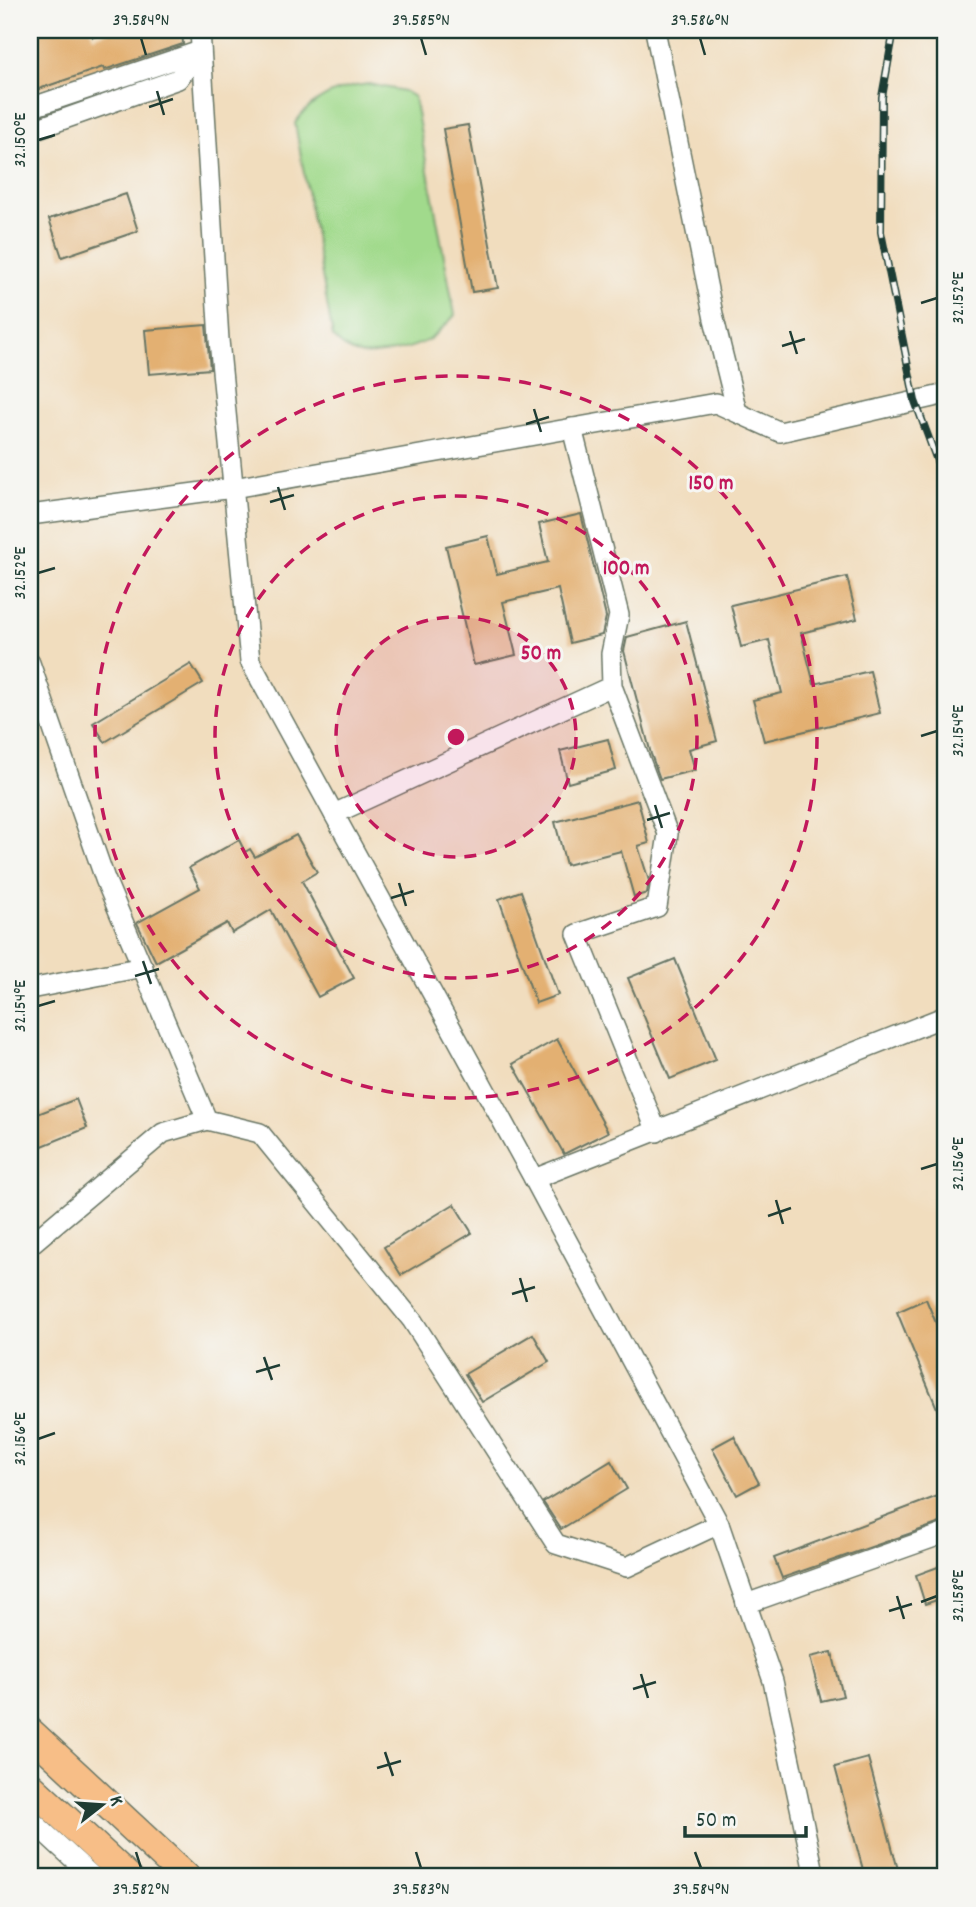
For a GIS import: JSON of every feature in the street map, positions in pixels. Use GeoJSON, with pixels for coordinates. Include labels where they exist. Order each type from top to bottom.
{"type":"FeatureCollection","features":[{"type":"Feature","properties":{"kind":"highway"},"geometry":{"type":"LineString","coordinates":[[30,1732],[186,1877]]}},
{"type":"Feature","properties":{"kind":"highway"},"geometry":{"type":"LineString","coordinates":[[30,1786],[128,1877]]}},
{"type":"Feature","properties":{"kind":"street"},"geometry":{"type":"LineString","coordinates":[[200,30],[219,341],[250,661],[719,1524],[773,1681],[815,1877]]}},
{"type":"Feature","properties":{"kind":"street"},"geometry":{"type":"LineString","coordinates":[[655,30],[713,320],[737,412]]}},
{"type":"Feature","properties":{"kind":"street"},"geometry":{"type":"LineString","coordinates":[[30,108],[201,50]]}},
{"type":"Feature","properties":{"kind":"street"},"geometry":{"type":"LineString","coordinates":[[30,131],[178,79],[201,50]]}},
{"type":"Feature","properties":{"kind":"street"},"geometry":{"type":"LineString","coordinates":[[30,515],[233,488],[716,403],[780,432],[946,394]]}},
{"type":"Feature","properties":{"kind":"street"},"geometry":{"type":"LineString","coordinates":[[572,428],[619,615],[611,654],[611,686],[668,834],[657,907],[577,934],[657,1132]]}},
{"type":"Feature","properties":{"kind":"street"},"geometry":{"type":"LineString","coordinates":[[30,663],[106,879],[207,1119]]}},
{"type":"Feature","properties":{"kind":"street"},"geometry":{"type":"LineString","coordinates":[[334,814],[611,686]]}},
{"type":"Feature","properties":{"kind":"street"},"geometry":{"type":"LineString","coordinates":[[30,989],[143,967]]}},
{"type":"Feature","properties":{"kind":"street"},"geometry":{"type":"LineString","coordinates":[[534,1180],[946,1016]]}},
{"type":"Feature","properties":{"kind":"street"},"geometry":{"type":"LineString","coordinates":[[30,1245],[163,1133],[207,1119],[260,1133],[412,1320],[556,1544],[627,1567],[719,1524]]}},
{"type":"Feature","properties":{"kind":"street"},"geometry":{"type":"LineString","coordinates":[[746,1604],[946,1533]]}},
{"type":"Feature","properties":{"kind":"street"},"geometry":{"type":"LineString","coordinates":[[30,1819],[93,1877]]}},
{"type":"Feature","properties":{"kind":"green space"},"geometry":{"type":"Polygon","coordinates":[[[369,84],[404,91],[414,97],[455,315],[438,333],[424,342],[394,351],[363,354],[349,350],[333,337],[295,123],[309,107],[327,95],[369,84]]]}},
{"type":"Feature","properties":{"kind":"building"},"geometry":{"type":"Polygon","coordinates":[[[30,30],[90,30],[93,37],[114,30],[182,30],[183,44],[30,92],[30,30]]]}},
{"type":"Feature","properties":{"kind":"building"},"geometry":{"type":"Polygon","coordinates":[[[468,125],[498,288],[472,292],[443,129],[468,125]]]}},
{"type":"Feature","properties":{"kind":"building"},"geometry":{"type":"Polygon","coordinates":[[[126,194],[138,231],[62,257],[49,219],[126,194]]]}},
{"type":"Feature","properties":{"kind":"building"},"geometry":{"type":"Polygon","coordinates":[[[206,325],[210,369],[149,374],[145,330],[206,325]]]}},
{"type":"Feature","properties":{"kind":"building"},"geometry":{"type":"Polygon","coordinates":[[[581,514],[606,617],[602,635],[570,643],[558,589],[503,602],[516,655],[474,665],[446,546],[488,536],[497,574],[548,562],[539,524],[581,514]]]}},
{"type":"Feature","properties":{"kind":"building"},"geometry":{"type":"Polygon","coordinates":[[[847,577],[857,619],[801,633],[814,684],[870,671],[880,713],[764,741],[753,700],[782,693],[769,640],[741,647],[731,605],[847,577]]]}},
{"type":"Feature","properties":{"kind":"building"},"geometry":{"type":"Polygon","coordinates":[[[686,621],[717,741],[689,749],[695,770],[660,779],[624,651],[627,637],[686,621]]]}},
{"type":"Feature","properties":{"kind":"building"},"geometry":{"type":"Polygon","coordinates":[[[191,664],[203,683],[105,742],[93,723],[191,664]]]}},
{"type":"Feature","properties":{"kind":"building"},"geometry":{"type":"Polygon","coordinates":[[[608,739],[616,770],[568,783],[560,751],[608,739]]]}},
{"type":"Feature","properties":{"kind":"building"},"geometry":{"type":"Polygon","coordinates":[[[638,800],[649,843],[638,846],[649,881],[647,893],[634,897],[621,851],[566,865],[555,822],[638,800]]]}},
{"type":"Feature","properties":{"kind":"building"},"geometry":{"type":"Polygon","coordinates":[[[296,835],[317,872],[302,881],[354,978],[318,997],[271,910],[232,933],[227,923],[156,962],[137,923],[200,888],[189,868],[239,840],[245,852],[250,849],[255,857],[296,835]]]}},
{"type":"Feature","properties":{"kind":"building"},"geometry":{"type":"Polygon","coordinates":[[[521,891],[558,995],[536,1003],[499,899],[521,891]]]}},
{"type":"Feature","properties":{"kind":"building"},"geometry":{"type":"Polygon","coordinates":[[[675,959],[716,1060],[670,1079],[628,978],[675,959]]]}},
{"type":"Feature","properties":{"kind":"building"},"geometry":{"type":"Polygon","coordinates":[[[557,1039],[608,1132],[564,1154],[513,1064],[557,1039]]]}},
{"type":"Feature","properties":{"kind":"building"},"geometry":{"type":"Polygon","coordinates":[[[76,1099],[87,1128],[30,1151],[30,1117],[76,1099]]]}},
{"type":"Feature","properties":{"kind":"building"},"geometry":{"type":"Polygon","coordinates":[[[454,1204],[472,1233],[401,1275],[384,1247],[454,1204]]]}},
{"type":"Feature","properties":{"kind":"building"},"geometry":{"type":"Polygon","coordinates":[[[926,1299],[946,1347],[946,1430],[897,1312],[926,1299]]]}},
{"type":"Feature","properties":{"kind":"building"},"geometry":{"type":"Polygon","coordinates":[[[533,1334],[549,1362],[482,1402],[465,1374],[533,1334]]]}},
{"type":"Feature","properties":{"kind":"building"},"geometry":{"type":"Polygon","coordinates":[[[734,1436],[759,1483],[737,1495],[712,1448],[734,1436]]]}},
{"type":"Feature","properties":{"kind":"building"},"geometry":{"type":"Polygon","coordinates":[[[611,1461],[627,1489],[561,1529],[543,1502],[611,1461]]]}},
{"type":"Feature","properties":{"kind":"building"},"geometry":{"type":"Polygon","coordinates":[[[946,1493],[946,1521],[782,1578],[774,1558],[946,1493]]]}},
{"type":"Feature","properties":{"kind":"building"},"geometry":{"type":"Polygon","coordinates":[[[946,1564],[946,1597],[925,1604],[916,1575],[946,1564]]]}},
{"type":"Feature","properties":{"kind":"building"},"geometry":{"type":"Polygon","coordinates":[[[832,1652],[843,1696],[821,1701],[810,1657],[832,1652]]]}},
{"type":"Feature","properties":{"kind":"building"},"geometry":{"type":"Polygon","coordinates":[[[868,1758],[900,1877],[865,1877],[835,1767],[868,1758]]]}},
{"type":"Feature","properties":{"kind":"railway"},"geometry":{"type":"LineString","coordinates":[[894,30],[882,97],[881,232],[915,401],[946,485]]}}]}
